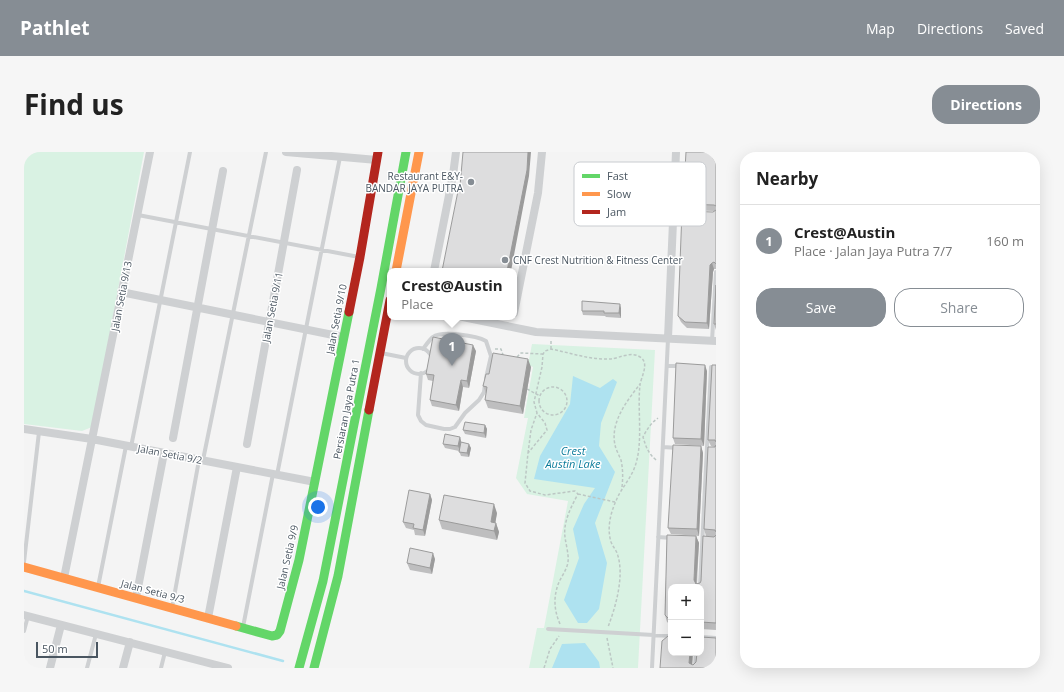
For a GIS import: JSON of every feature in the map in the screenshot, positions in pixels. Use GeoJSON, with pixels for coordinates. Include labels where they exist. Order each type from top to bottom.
{"type":"FeatureCollection","features":[{"type":"Feature","properties":{"kind":"main road","name":"Persiaran Jaya Putra 1"},"geometry":{"type":"LineString","coordinates":[[299,668],[323,581],[381,288],[406,152]]}},
{"type":"Feature","properties":{"kind":"main road"},"geometry":{"type":"LineString","coordinates":[[397,268],[419,152]]}},
{"type":"Feature","properties":{"kind":"main road","name":"Jalan Setia 9/10"},"geometry":{"type":"LineString","coordinates":[[315,482],[360,257],[377,156]]}},
{"type":"Feature","properties":{"kind":"main road"},"geometry":{"type":"LineString","coordinates":[[314,668],[338,576],[387,319]]}},
{"type":"Feature","properties":{"kind":"main road","name":"Jalan Setia 9/9"},"geometry":{"type":"LineString","coordinates":[[277,635],[280,631],[299,560],[315,482]]}},
{"type":"Feature","properties":{"kind":"main road","name":"Jalan Setia 9/3"},"geometry":{"type":"LineString","coordinates":[[24,567],[272,636],[277,635]]}},
{"type":"Feature","properties":{"kind":"street","name":"Jalan Setia 9/13"},"geometry":{"type":"LineString","coordinates":[[64,578],[150,152]]}},
{"type":"Feature","properties":{"kind":"street"},"geometry":{"type":"LineString","coordinates":[[286,152],[377,156]]}},
{"type":"Feature","properties":{"kind":"street"},"geometry":{"type":"LineString","coordinates":[[435,268],[454,175],[456,152]]}},
{"type":"Feature","properties":{"kind":"street"},"geometry":{"type":"LineString","coordinates":[[517,298],[538,193],[542,152]]}},
{"type":"Feature","properties":{"kind":"street","name":"Jalan Setia 9/11"},"geometry":{"type":"LineString","coordinates":[[247,444],[297,170]]}},
{"type":"Feature","properties":{"kind":"street"},"geometry":{"type":"LineString","coordinates":[[173,438],[223,171]]}},
{"type":"Feature","properties":{"kind":"street"},"geometry":{"type":"LineString","coordinates":[[668,338],[675,226]]}},
{"type":"Feature","properties":{"kind":"street"},"geometry":{"type":"LineString","coordinates":[[122,292],[344,336]]}},
{"type":"Feature","properties":{"kind":"street"},"geometry":{"type":"LineString","coordinates":[[477,320],[536,332],[714,341]]}},
{"type":"Feature","properties":{"kind":"street"},"geometry":{"type":"LineString","coordinates":[[511,327],[512,320]]}},
{"type":"Feature","properties":{"kind":"street","name":"Jalan Setia 9/2"},"geometry":{"type":"LineString","coordinates":[[24,429],[92,439],[315,482]]}},
{"type":"Feature","properties":{"kind":"street"},"geometry":{"type":"LineString","coordinates":[[136,598],[164,453]]}},
{"type":"Feature","properties":{"kind":"street"},"geometry":{"type":"LineString","coordinates":[[208,618],[237,467]]}},
{"type":"Feature","properties":{"kind":"street"},"geometry":{"type":"LineString","coordinates":[[26,615],[166,652],[199,664],[228,668]]}},
{"type":"Feature","properties":{"kind":"street"},"geometry":{"type":"LineString","coordinates":[[50,668],[61,624]]}},
{"type":"Feature","properties":{"kind":"street"},"geometry":{"type":"LineString","coordinates":[[123,668],[130,642]]}},
{"type":"Feature","properties":{"kind":"lane"},"geometry":{"type":"LineString","coordinates":[[98,587],[160,300],[190,152]]}},
{"type":"Feature","properties":{"kind":"lane"},"geometry":{"type":"LineString","coordinates":[[172,608],[201,460],[233,315],[266,152]]}},
{"type":"Feature","properties":{"kind":"lane"},"geometry":{"type":"LineString","coordinates":[[243,628],[342,155]]}},
{"type":"Feature","properties":{"kind":"lane"},"geometry":{"type":"LineString","coordinates":[[137,214],[360,257]]}},
{"type":"Feature","properties":{"kind":"lane"},"geometry":{"type":"LineString","coordinates":[[714,341],[716,272]]}},
{"type":"Feature","properties":{"kind":"lane"},"geometry":{"type":"LineString","coordinates":[[421,373],[418,415],[421,421],[426,425],[450,429],[455,427],[468,410],[479,400],[484,392],[490,356],[486,341],[481,338],[447,334],[434,336],[423,349]]}},
{"type":"Feature","properties":{"kind":"lane"},"geometry":{"type":"LineString","coordinates":[[652,668],[668,338]]}},
{"type":"Feature","properties":{"kind":"lane"},"geometry":{"type":"LineString","coordinates":[[415,349],[423,349],[429,354],[431,362],[428,369],[421,373],[413,372],[410,370],[406,362],[406,358],[408,354],[415,349]]}},
{"type":"Feature","properties":{"kind":"lane"},"geometry":{"type":"LineString","coordinates":[[381,352],[406,358]]}},
{"type":"Feature","properties":{"kind":"lane"},"geometry":{"type":"LineString","coordinates":[[667,366],[689,366]]}},
{"type":"Feature","properties":{"kind":"lane"},"geometry":{"type":"LineString","coordinates":[[704,367],[716,367]]}},
{"type":"Feature","properties":{"kind":"lane"},"geometry":{"type":"LineString","coordinates":[[700,584],[709,450],[711,367]]}},
{"type":"Feature","properties":{"kind":"lane"},"geometry":{"type":"LineString","coordinates":[[24,562],[39,432]]}},
{"type":"Feature","properties":{"kind":"lane"},"geometry":{"type":"LineString","coordinates":[[663,447],[685,448]]}},
{"type":"Feature","properties":{"kind":"lane"},"geometry":{"type":"LineString","coordinates":[[699,449],[709,450]]}},
{"type":"Feature","properties":{"kind":"lane"},"geometry":{"type":"LineString","coordinates":[[658,537],[680,538]]}},
{"type":"Feature","properties":{"kind":"lane"},"geometry":{"type":"LineString","coordinates":[[695,539],[709,540]]}},
{"type":"Feature","properties":{"kind":"lane"},"geometry":{"type":"LineString","coordinates":[[24,631],[26,615]]}},
{"type":"Feature","properties":{"kind":"lane"},"geometry":{"type":"LineString","coordinates":[[548,628],[573,631],[668,636]]}},
{"type":"Feature","properties":{"kind":"lane"},"geometry":{"type":"LineString","coordinates":[[87,668],[96,633]]}},
{"type":"Feature","properties":{"kind":"lane"},"geometry":{"type":"LineString","coordinates":[[704,637],[716,638]]}},
{"type":"Feature","properties":{"kind":"lane"},"geometry":{"type":"LineString","coordinates":[[161,668],[166,652]]}},
{"type":"Feature","properties":{"kind":"lane"},"geometry":{"type":"LineString","coordinates":[[696,656],[696,668]]}},
{"type":"Feature","properties":{"kind":"path"},"geometry":{"type":"LineString","coordinates":[[489,348],[501,349],[505,360]]}},
{"type":"Feature","properties":{"kind":"path"},"geometry":{"type":"LineString","coordinates":[[528,454],[547,430],[545,423],[537,413],[534,402],[542,367],[543,354],[545,351],[551,349],[590,358],[611,359],[633,354],[641,357],[644,362],[644,373],[640,384],[629,398],[616,422],[614,433],[615,445],[621,461],[623,474],[622,489]]}},
{"type":"Feature","properties":{"kind":"path"},"geometry":{"type":"LineString","coordinates":[[517,357],[521,352],[543,354]]}},
{"type":"Feature","properties":{"kind":"path"},"geometry":{"type":"LineString","coordinates":[[613,668],[606,632],[615,608],[620,570],[618,554],[612,544],[608,532],[615,502],[634,469],[640,425],[640,384]]}},
{"type":"Feature","properties":{"kind":"path"},"geometry":{"type":"LineString","coordinates":[[548,388],[559,388],[567,397],[567,405],[559,414],[547,414],[541,409],[540,396],[544,390],[548,388]]}},
{"type":"Feature","properties":{"kind":"path"},"geometry":{"type":"LineString","coordinates":[[527,389],[540,396]]}},
{"type":"Feature","properties":{"kind":"path"},"geometry":{"type":"LineString","coordinates":[[537,413],[531,430],[525,482],[530,491],[546,495],[575,491],[578,494],[615,502]]}},
{"type":"Feature","properties":{"kind":"path"},"geometry":{"type":"LineString","coordinates":[[662,465],[650,455],[643,437],[647,428],[652,422],[665,413]]}},
{"type":"Feature","properties":{"kind":"path"},"geometry":{"type":"LineString","coordinates":[[638,437],[643,437]]}},
{"type":"Feature","properties":{"kind":"path"},"geometry":{"type":"LineString","coordinates":[[544,668],[550,649],[563,630],[555,612],[554,602],[558,584],[568,561],[565,535],[566,523],[570,508],[578,494]]}},
{"type":"Feature","properties":{"kind":"green space"},"geometry":{"type":"Polygon","coordinates":[[[24,152],[144,152],[92,427],[82,431],[24,424],[24,152]]]}},
{"type":"Feature","properties":{"kind":"green space"},"geometry":{"type":"Polygon","coordinates":[[[532,344],[655,350],[638,668],[529,668],[537,628],[544,628],[568,501],[527,494],[516,478],[528,418],[524,418],[533,367],[528,365],[532,344]]]}},
{"type":"Feature","properties":{"kind":"water","name":"Crest Austin Lake"},"geometry":{"type":"Polygon","coordinates":[[[573,376],[600,388],[613,379],[617,382],[601,423],[599,446],[615,472],[595,523],[607,563],[599,609],[587,623],[578,623],[564,600],[579,558],[573,529],[584,504],[595,488],[534,479],[540,456],[570,404],[573,376]]]}},
{"type":"Feature","properties":{"kind":"water"},"geometry":{"type":"Polygon","coordinates":[[[585,643],[599,662],[600,668],[552,668],[562,644],[585,643]]]}},
{"type":"Feature","properties":{"kind":"building"},"geometry":{"type":"Polygon","coordinates":[[[463,152],[528,152],[527,170],[508,268],[443,268],[460,186],[463,152]]]}},
{"type":"Feature","properties":{"kind":"building"},"geometry":{"type":"Polygon","coordinates":[[[686,152],[716,152],[716,206],[706,205],[706,162],[685,162],[686,152]]]}},
{"type":"Feature","properties":{"kind":"building"},"geometry":{"type":"Polygon","coordinates":[[[716,210],[716,264],[714,262],[710,265],[707,323],[685,322],[678,316],[681,226],[706,226],[706,212],[713,212],[716,210]]]}},
{"type":"Feature","properties":{"kind":"building"},"geometry":{"type":"Polygon","coordinates":[[[716,285],[716,324],[714,324],[716,285]]]}},
{"type":"Feature","properties":{"kind":"building"},"geometry":{"type":"Polygon","coordinates":[[[582,301],[620,304],[619,313],[582,311],[582,301]]]}},
{"type":"Feature","properties":{"kind":"building"},"geometry":{"type":"Polygon","coordinates":[[[433,337],[473,345],[467,381],[461,380],[456,405],[430,400],[434,375],[426,374],[433,337]]]}},
{"type":"Feature","properties":{"kind":"building"},"geometry":{"type":"Polygon","coordinates":[[[493,353],[528,359],[520,406],[485,400],[487,387],[483,386],[486,374],[489,374],[493,353]]]}},
{"type":"Feature","properties":{"kind":"building"},"geometry":{"type":"Polygon","coordinates":[[[676,363],[705,365],[701,439],[673,438],[676,363]]]}},
{"type":"Feature","properties":{"kind":"building"},"geometry":{"type":"Polygon","coordinates":[[[712,365],[716,365],[716,442],[715,440],[708,440],[712,365]]]}},
{"type":"Feature","properties":{"kind":"building"},"geometry":{"type":"Polygon","coordinates":[[[465,422],[485,425],[484,433],[463,430],[465,422]]]}},
{"type":"Feature","properties":{"kind":"building"},"geometry":{"type":"Polygon","coordinates":[[[445,434],[460,437],[458,446],[443,444],[445,434]]]}},
{"type":"Feature","properties":{"kind":"building"},"geometry":{"type":"Polygon","coordinates":[[[461,442],[469,444],[467,453],[459,452],[461,442]]]}},
{"type":"Feature","properties":{"kind":"building"},"geometry":{"type":"Polygon","coordinates":[[[673,445],[701,446],[697,529],[668,528],[673,445]]]}},
{"type":"Feature","properties":{"kind":"building"},"geometry":{"type":"Polygon","coordinates":[[[716,445],[716,532],[715,530],[704,529],[708,447],[715,447],[716,445]]]}},
{"type":"Feature","properties":{"kind":"building"},"geometry":{"type":"Polygon","coordinates":[[[409,490],[430,494],[423,530],[413,528],[414,524],[403,522],[409,490]]]}},
{"type":"Feature","properties":{"kind":"building"},"geometry":{"type":"Polygon","coordinates":[[[444,495],[494,504],[491,522],[496,523],[494,531],[439,520],[444,495]]]}},
{"type":"Feature","properties":{"kind":"building"},"geometry":{"type":"Polygon","coordinates":[[[667,535],[696,536],[694,580],[696,584],[668,584],[668,618],[665,615],[667,535]]]}},
{"type":"Feature","properties":{"kind":"building"},"geometry":{"type":"Polygon","coordinates":[[[716,535],[716,623],[704,622],[704,584],[696,584],[700,583],[701,581],[703,536],[714,537],[716,535]]]}},
{"type":"Feature","properties":{"kind":"building"},"geometry":{"type":"Polygon","coordinates":[[[410,548],[433,553],[430,568],[407,563],[410,548]]]}},
{"type":"Feature","properties":{"kind":"building"},"geometry":{"type":"Polygon","coordinates":[[[668,636],[668,656],[690,656],[689,663],[693,665],[696,662],[697,656],[704,656],[704,637],[716,638],[716,668],[660,668],[662,641],[668,636]]]}},
{"type":"Feature","properties":{"kind":"waterway"},"geometry":{"type":"LineString","coordinates":[[24,591],[283,661]]}},
{"type":"Feature","properties":{"kind":"traffic: fast"},"geometry":{"type":"LineString","coordinates":[[299,668],[323,581],[381,288],[406,152]]}},
{"type":"Feature","properties":{"kind":"traffic: fast"},"geometry":{"type":"LineString","coordinates":[[236,626],[272,636],[277,635],[280,631],[299,560],[349,312]]}},
{"type":"Feature","properties":{"kind":"traffic: fast"},"geometry":{"type":"LineString","coordinates":[[314,668],[338,576],[369,410]]}},
{"type":"Feature","properties":{"kind":"traffic: slow"},"geometry":{"type":"LineString","coordinates":[[397,268],[419,152]]}},
{"type":"Feature","properties":{"kind":"traffic: slow"},"geometry":{"type":"LineString","coordinates":[[24,567],[236,626]]}},
{"type":"Feature","properties":{"kind":"traffic: jam"},"geometry":{"type":"LineString","coordinates":[[349,312],[378,152]]}},
{"type":"Feature","properties":{"kind":"traffic: jam"},"geometry":{"type":"LineString","coordinates":[[369,410],[387,316]]}},
{"type":"Feature","properties":{"kind":"place","name":"Restaurant E&Y- BANDAR JAYA PUTRA"},"geometry":{"type":"Point","coordinates":[471,182]}},
{"type":"Feature","properties":{"kind":"place","name":"CNF Crest Nutrition & Fitness Center"},"geometry":{"type":"Point","coordinates":[505,260]}},
{"type":"Feature","properties":{"kind":"place","name":"Crest@Austin"},"geometry":{"type":"Point","coordinates":[452,366]}}]}
